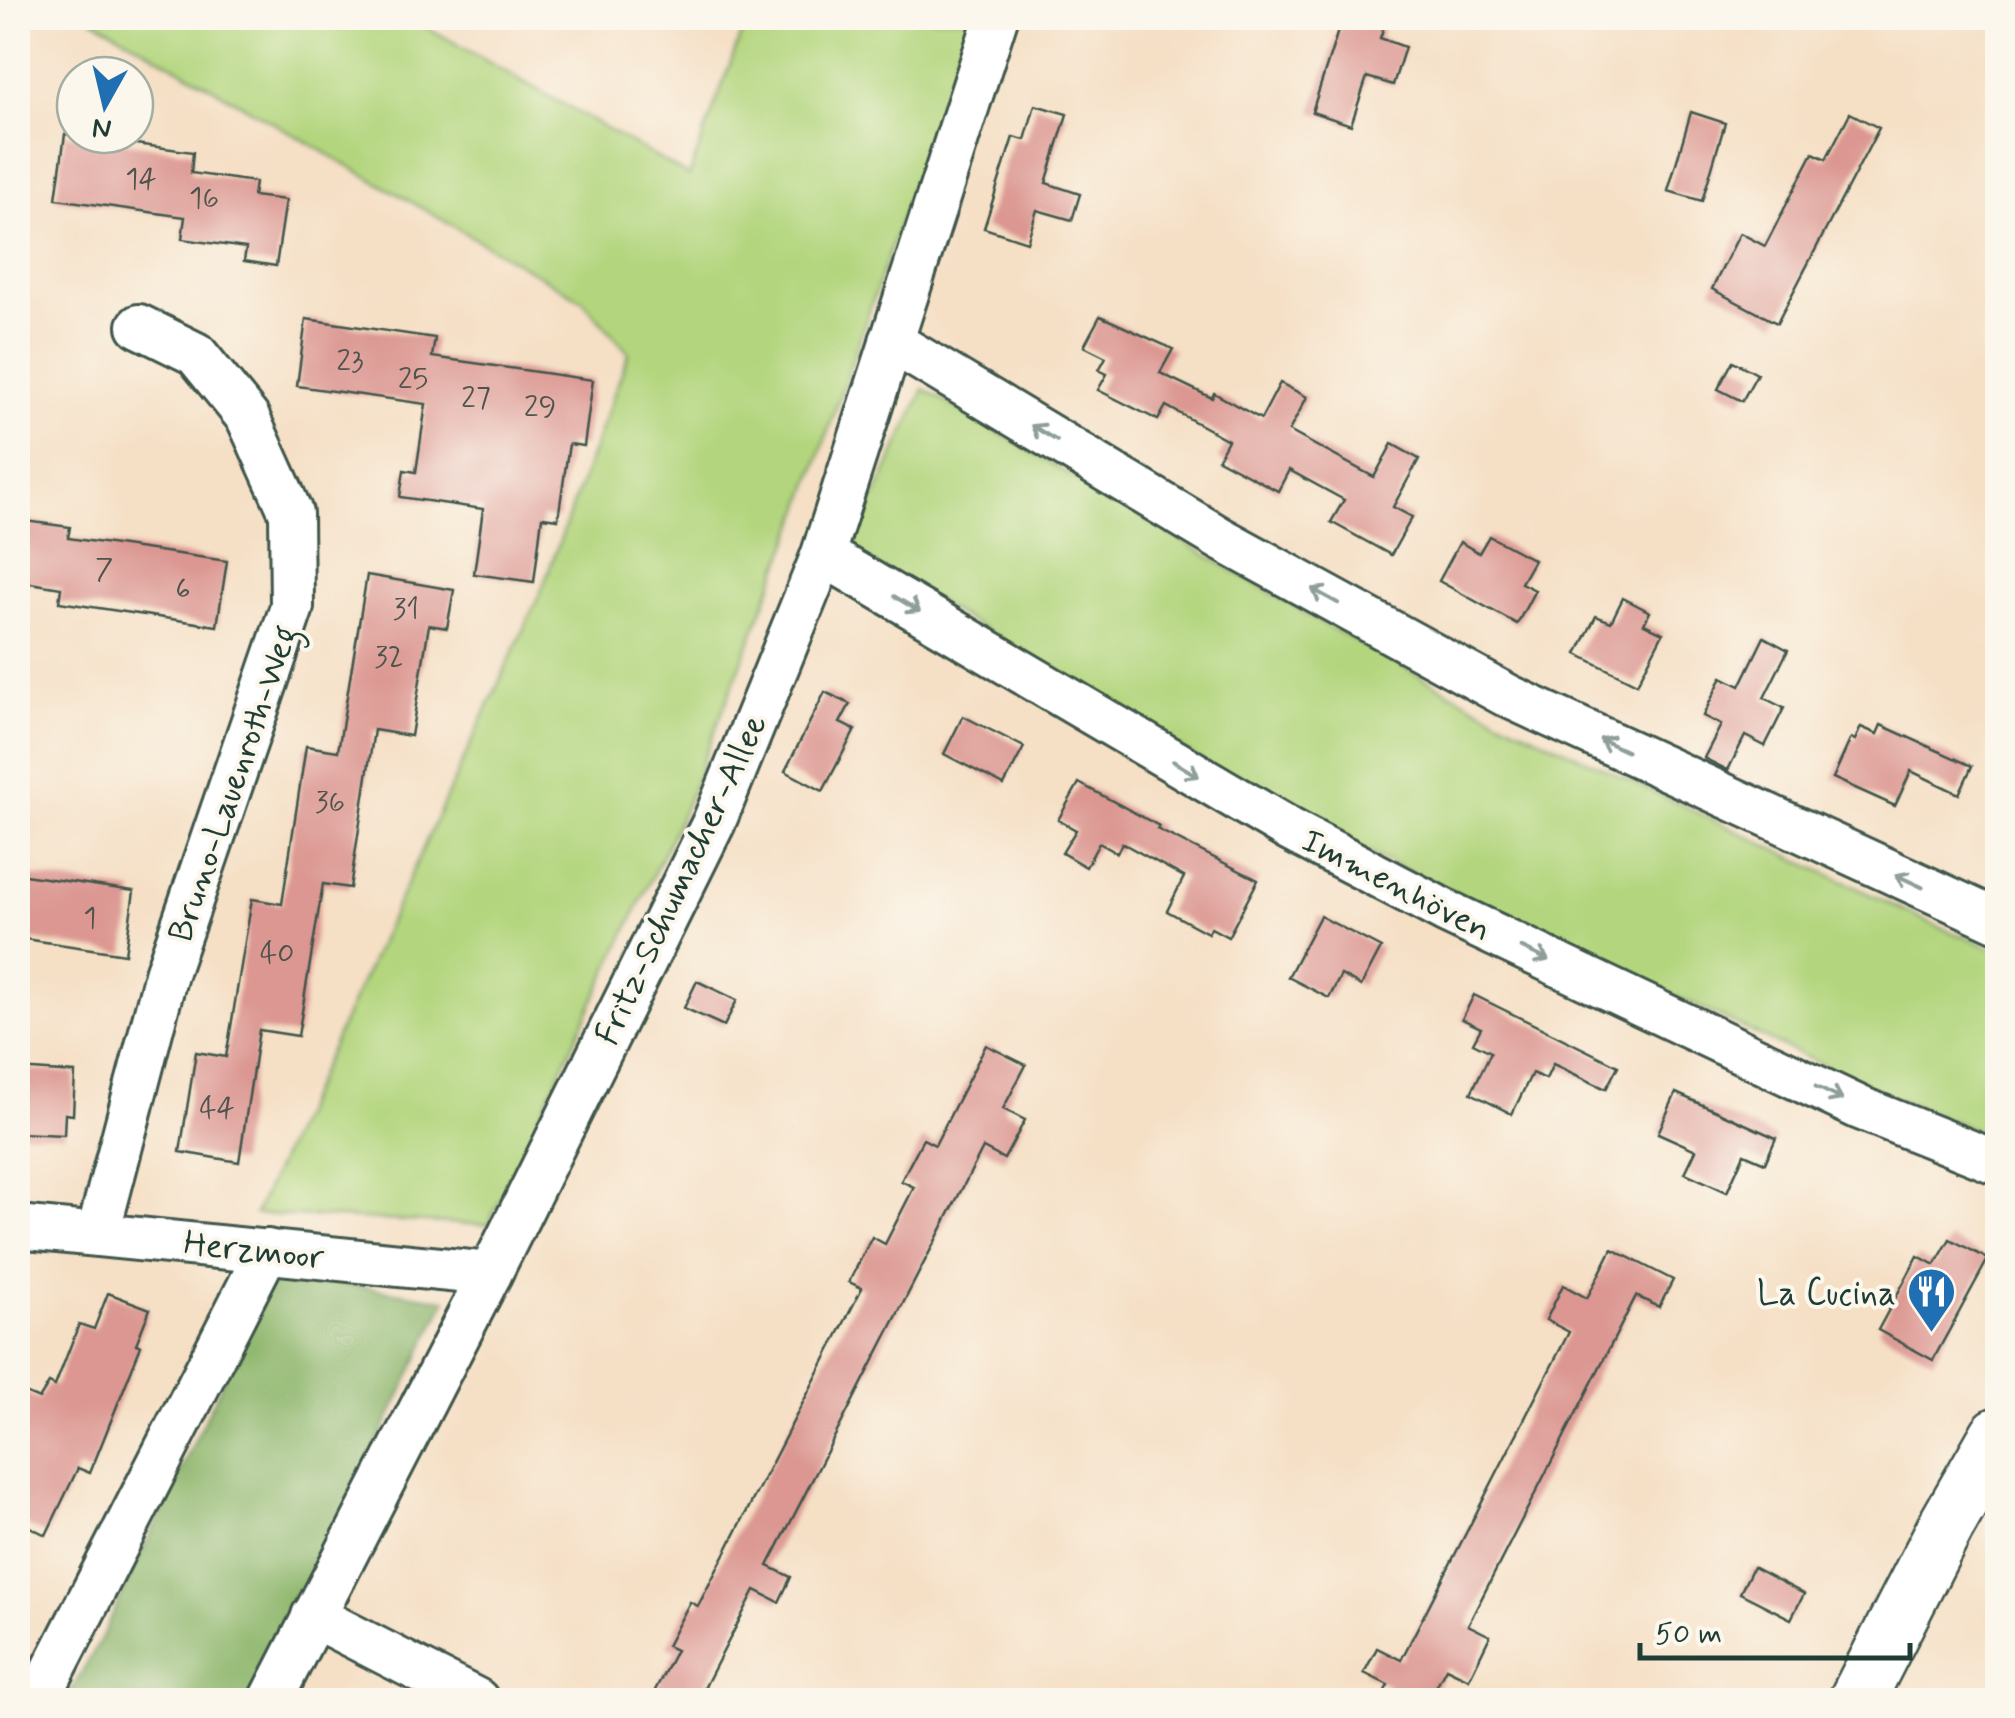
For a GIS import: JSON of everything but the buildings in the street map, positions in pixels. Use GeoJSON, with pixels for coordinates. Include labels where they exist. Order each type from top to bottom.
{"type":"FeatureCollection","features":[{"type":"Feature","properties":{"kind":"street","name":"Fritz-Schumacher-Allee"},"geometry":{"type":"LineString","coordinates":[[271,1700],[490,1274],[714,822],[822,557],[996,18]]}},
{"type":"Feature","properties":{"kind":"street","name":"Bruno-Lauenroth-Weg"},"geometry":{"type":"LineString","coordinates":[[98,1233],[166,974],[292,607],[291,514],[248,418],[196,354],[139,326]]}},
{"type":"Feature","properties":{"kind":"street"},"geometry":{"type":"LineString","coordinates":[[891,341],[1221,539],[1508,696],[1998,921]]}},
{"type":"Feature","properties":{"kind":"street","name":"Immenhöven"},"geometry":{"type":"LineString","coordinates":[[822,557],[1292,831],[1445,912],[1860,1108],[1998,1163]]}},
{"type":"Feature","properties":{"kind":"street","name":"Herzmoor"},"geometry":{"type":"LineString","coordinates":[[18,1226],[490,1274]]}},
{"type":"Feature","properties":{"kind":"street"},"geometry":{"type":"LineString","coordinates":[[38,1700],[268,1251]]}},
{"type":"Feature","properties":{"kind":"street"},"geometry":{"type":"LineString","coordinates":[[1857,1700],[1998,1434]]}},
{"type":"Feature","properties":{"kind":"street"},"geometry":{"type":"LineString","coordinates":[[313,1616],[478,1700]]}},
{"type":"Feature","properties":{"kind":"green space"},"geometry":{"type":"Polygon","coordinates":[[[91,18],[411,18],[689,176],[747,18],[970,18],[796,524],[685,807],[488,1225],[255,1214],[542,589],[629,353],[582,300],[91,18]]]}},
{"type":"Feature","properties":{"kind":"green space"},"geometry":{"type":"Polygon","coordinates":[[[924,389],[1322,623],[1500,719],[1939,927],[1997,950],[1997,1139],[1878,1091],[1301,821],[851,550],[924,389]]]}},
{"type":"Feature","properties":{"kind":"green space"},"geometry":{"type":"Polygon","coordinates":[[[274,1273],[446,1300],[254,1700],[66,1700],[101,1639],[274,1273]]]}},
{"type":"Feature","properties":{"kind":"place","name":"La Cucina"},"geometry":{"type":"Point","coordinates":[1931,1334]}}]}
